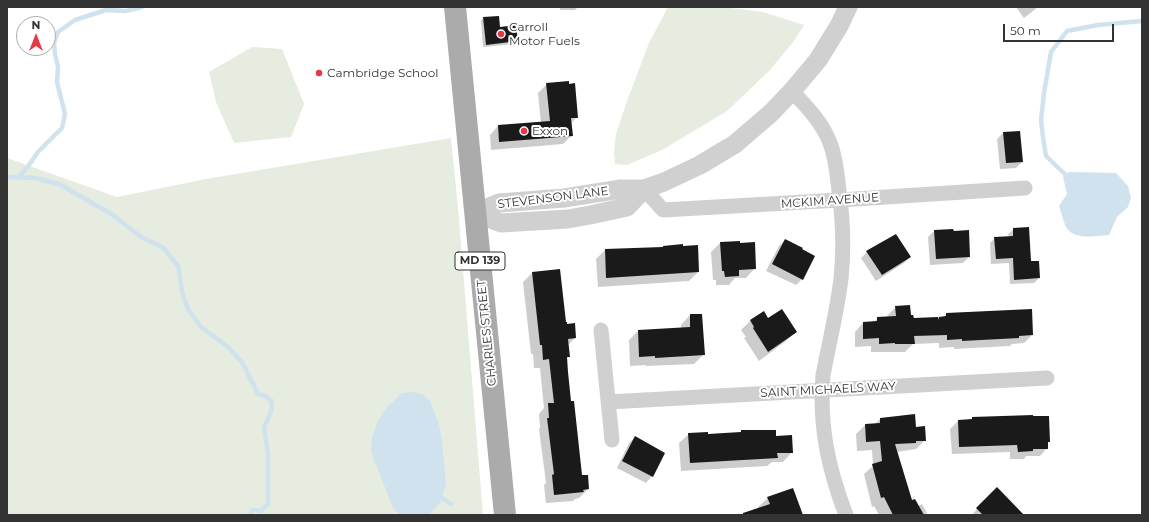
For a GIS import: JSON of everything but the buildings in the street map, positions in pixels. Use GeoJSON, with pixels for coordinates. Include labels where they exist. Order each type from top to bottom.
{"type":"FeatureCollection","features":[{"type":"Feature","properties":{"kind":"main road","name":"CHARLES STREET"},"geometry":{"type":"LineString","coordinates":[[455,7],[505,515]]}},
{"type":"Feature","properties":{"kind":"street","name":"STEVENSON LANE"},"geometry":{"type":"LineString","coordinates":[[475,213],[499,203],[572,197],[621,188],[644,189],[700,165],[735,144],[771,113],[792,91],[825,48],[839,26],[848,7]]}},
{"type":"Feature","properties":{"kind":"street"},"geometry":{"type":"LineString","coordinates":[[792,91],[811,111],[822,128],[830,142],[835,158],[842,234],[841,279],[823,375],[822,390],[824,430],[827,452],[832,474],[846,515]]}},
{"type":"Feature","properties":{"kind":"street","name":"MCKIM AVENUE"},"geometry":{"type":"LineString","coordinates":[[644,189],[663,210],[1025,188]]}},
{"type":"Feature","properties":{"kind":"street"},"geometry":{"type":"LineString","coordinates":[[601,330],[612,440]]}},
{"type":"Feature","properties":{"kind":"street","name":"SAINT MICHAELS WAY"},"geometry":{"type":"LineString","coordinates":[[608,402],[1048,378]]}},
{"type":"Feature","properties":{"kind":"shaded area"},"geometry":{"type":"Polygon","coordinates":[[[668,7],[723,7],[763,12],[804,25],[794,41],[769,71],[727,111],[662,150],[627,165],[615,164],[614,153],[616,134],[627,101],[649,43],[668,7]]]}},
{"type":"Feature","properties":{"kind":"shaded area"},"geometry":{"type":"Polygon","coordinates":[[[252,47],[282,49],[304,104],[291,137],[234,143],[216,102],[209,72],[252,47]]]}},
{"type":"Feature","properties":{"kind":"shaded area"},"geometry":{"type":"Polygon","coordinates":[[[451,138],[483,515],[7,515],[7,158],[117,197],[206,179],[451,138]]]}},
{"type":"Feature","properties":{"kind":"water"},"geometry":{"type":"Polygon","coordinates":[[[1069,172],[1116,173],[1128,186],[1131,198],[1128,207],[1117,217],[1109,235],[1084,236],[1068,230],[1059,206],[1067,194],[1063,177],[1069,172]]]}},
{"type":"Feature","properties":{"kind":"water"},"geometry":{"type":"Polygon","coordinates":[[[413,392],[422,394],[430,401],[439,424],[442,441],[446,485],[440,503],[429,515],[401,515],[394,510],[371,452],[372,438],[378,421],[387,407],[402,393],[413,392]]]}},
{"type":"Feature","properties":{"kind":"waterway"},"geometry":{"type":"LineString","coordinates":[[19,177],[38,152],[62,128],[65,114],[57,82],[58,67],[54,43],[58,32],[75,20],[106,10],[126,11],[142,7]]}},
{"type":"Feature","properties":{"kind":"waterway"},"geometry":{"type":"LineString","coordinates":[[1070,179],[1046,156],[1043,137],[1041,120],[1051,52],[1067,31],[1098,25],[1142,21]]}},
{"type":"Feature","properties":{"kind":"waterway"},"geometry":{"type":"LineString","coordinates":[[7,177],[36,178],[61,185],[113,215],[141,237],[164,248],[178,266],[183,296],[189,311],[201,327],[228,347],[242,362],[258,394],[271,400],[272,409],[264,428],[268,454],[268,504],[261,511],[252,510],[250,515]]}},
{"type":"Feature","properties":{"kind":"waterway"},"geometry":{"type":"LineString","coordinates":[[442,498],[451,504]]}},
{"type":"Feature","properties":{"kind":"place","name":"Carroll Motor Fuels"},"geometry":{"type":"Point","coordinates":[501,34]}},
{"type":"Feature","properties":{"kind":"place","name":"Cambridge School"},"geometry":{"type":"Point","coordinates":[319,73]}},
{"type":"Feature","properties":{"kind":"place","name":"Exxon"},"geometry":{"type":"Point","coordinates":[524,131]}}]}
